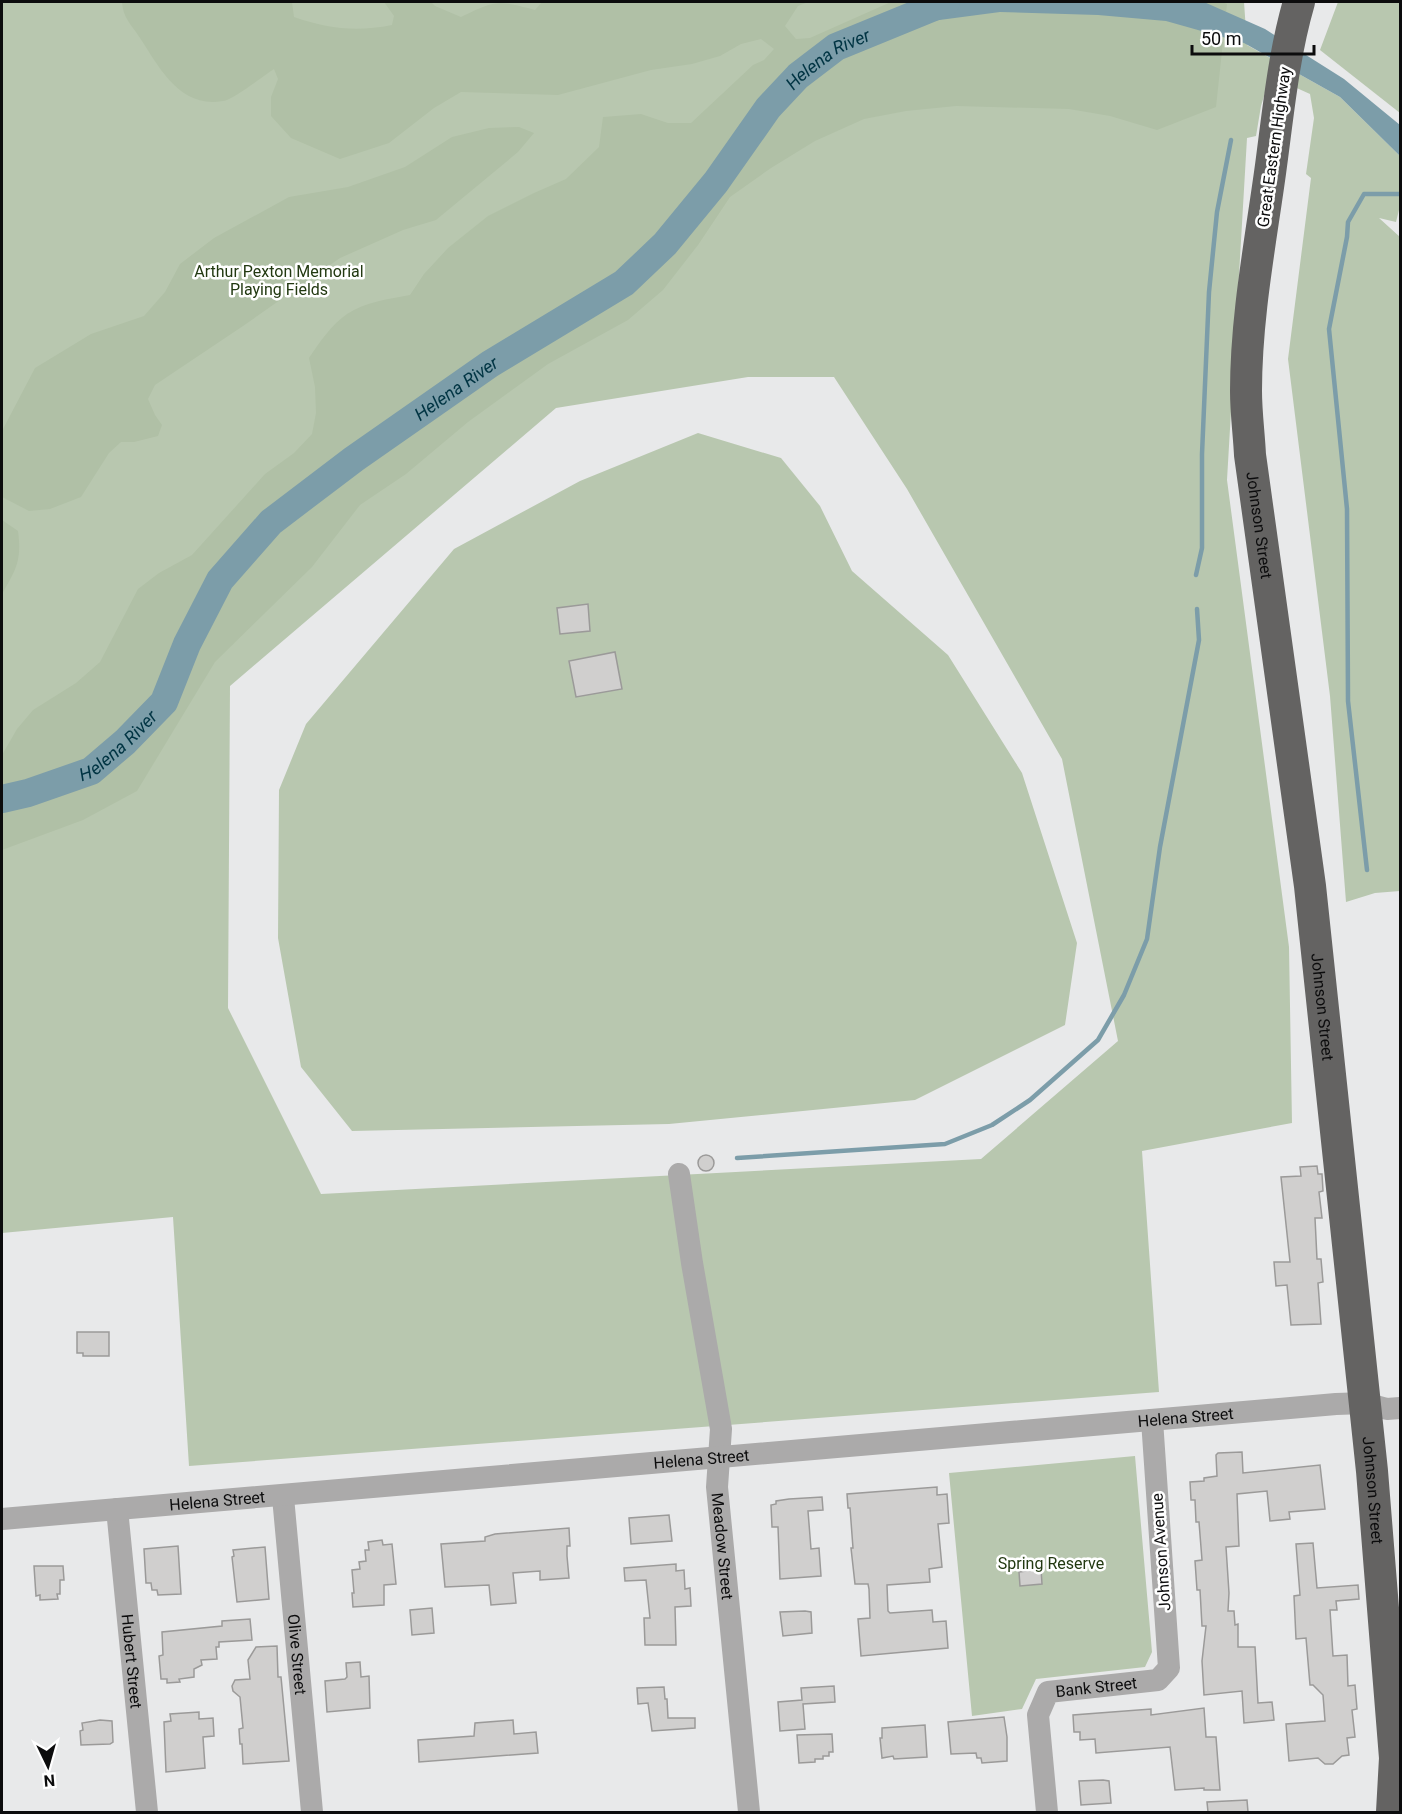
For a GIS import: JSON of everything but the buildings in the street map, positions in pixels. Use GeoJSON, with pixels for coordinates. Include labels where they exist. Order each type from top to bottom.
{"type":"FeatureCollection","features":[{"type":"Feature","properties":{"kind":"highway","name":"Great Eastern Highway"},"geometry":{"type":"LineString","coordinates":[[1258,258],[1290,32],[1299,2]]}},
{"type":"Feature","properties":{"kind":"highway","name":"Johnson Street"},"geometry":{"type":"LineString","coordinates":[[1258,258],[1249,327],[1246,392],[1250,455],[1310,886],[1365,1403],[1398,1769],[1392,1812]]}},
{"type":"Feature","properties":{"kind":"street","name":"Meadow Street"},"geometry":{"type":"LineString","coordinates":[[679,1174],[721,1429],[717,1487],[749,1812]]}},
{"type":"Feature","properties":{"kind":"street","name":"Helena Street"},"geometry":{"type":"LineString","coordinates":[[2,1519],[283,1497],[718,1456],[1365,1403],[1386,1409],[1401,1408]]}},
{"type":"Feature","properties":{"kind":"street","name":"Johnson Avenue"},"geometry":{"type":"LineString","coordinates":[[1152,1420],[1169,1668],[1158,1680]]}},
{"type":"Feature","properties":{"kind":"street","name":"Olive Street"},"geometry":{"type":"LineString","coordinates":[[283,1497],[312,1812]]}},
{"type":"Feature","properties":{"kind":"street","name":"Hubert Street"},"geometry":{"type":"LineString","coordinates":[[117,1509],[147,1812]]}},
{"type":"Feature","properties":{"kind":"street","name":"Bank Street"},"geometry":{"type":"LineString","coordinates":[[1047,1812],[1038,1715],[1048,1692],[1158,1680]]}},
{"type":"Feature","properties":{"kind":"green space","name":"Arthur Pexton Memorial Playing Fields"},"geometry":{"type":"Polygon","coordinates":[[[2,2],[1244,2],[1247,45],[1340,97],[1400,156],[1400,206],[1396,222],[1379,218],[1400,237],[1400,891],[1375,893],[1346,902],[1330,696],[1288,359],[1311,178],[1306,174],[1314,118],[1310,94],[1270,76],[1261,106],[1256,136],[1247,138],[1227,480],[1289,947],[1292,1123],[1142,1151],[1159,1392],[189,1466],[173,1217],[2,1233],[2,2]],[[748,377],[556,408],[230,686],[228,1008],[321,1194],[981,1159],[1118,1041],[1062,759],[907,489],[834,377],[748,377]]]}},
{"type":"Feature","properties":{"kind":"green space"},"geometry":{"type":"Polygon","coordinates":[[[122,2],[292,2],[294,17],[331,27],[355,29],[392,25],[394,16],[384,2],[431,2],[461,17],[497,3],[535,10],[542,2],[808,2],[798,6],[785,26],[796,39],[810,38],[891,2],[1222,2],[1227,4],[1216,107],[1157,130],[1110,116],[1069,109],[956,106],[906,111],[864,119],[815,141],[771,168],[730,197],[698,245],[663,290],[628,320],[548,364],[468,422],[406,474],[360,505],[312,567],[215,662],[137,791],[83,820],[2,850],[2,755],[17,729],[33,710],[76,683],[100,662],[138,589],[159,573],[192,555],[265,474],[294,453],[312,434],[316,413],[315,387],[309,358],[336,323],[361,307],[410,295],[424,274],[448,248],[488,216],[566,179],[599,147],[603,117],[641,114],[668,123],[691,123],[753,65],[764,60],[774,49],[761,39],[741,44],[720,56],[692,64],[651,70],[558,95],[461,92],[434,108],[389,143],[340,159],[291,138],[271,116],[271,97],[278,79],[274,69],[228,100],[208,102],[195,99],[183,92],[163,73],[126,17],[122,2]]]}},
{"type":"Feature","properties":{"kind":"green space"},"geometry":{"type":"Polygon","coordinates":[[[1338,2],[1400,2],[1400,113],[1320,50],[1338,2]]]}},
{"type":"Feature","properties":{"kind":"green space"},"geometry":{"type":"Polygon","coordinates":[[[519,127],[534,133],[518,152],[436,220],[403,230],[340,258],[155,385],[148,399],[162,425],[158,436],[134,442],[121,442],[109,453],[81,497],[50,509],[29,511],[2,497],[2,431],[35,368],[91,334],[144,316],[165,292],[180,264],[214,238],[289,197],[348,187],[405,167],[452,137],[489,128],[519,127]]]}},
{"type":"Feature","properties":{"kind":"green space"},"geometry":{"type":"Polygon","coordinates":[[[698,433],[781,458],[820,506],[852,571],[948,655],[1022,773],[1077,943],[1065,1025],[915,1100],[669,1124],[352,1131],[301,1067],[278,938],[279,790],[306,724],[454,549],[580,481],[698,433]]]}},
{"type":"Feature","properties":{"kind":"green space"},"geometry":{"type":"Polygon","coordinates":[[[2,520],[18,531],[19,550],[14,571],[2,594],[2,520]]]}},
{"type":"Feature","properties":{"kind":"green space","name":"Spring Reserve"},"geometry":{"type":"Polygon","coordinates":[[[1135,1456],[1152,1652],[1145,1667],[1036,1679],[1022,1709],[972,1716],[949,1473],[1135,1456]]]}},
{"type":"Feature","properties":{"kind":"water","name":"Helena River"},"geometry":{"type":"Polygon","coordinates":[[[926,2],[1204,2],[1265,29],[1344,79],[1400,125],[1400,156],[1340,97],[1244,43],[1166,21],[1098,15],[1000,12],[879,28],[926,2]]]}},
{"type":"Feature","properties":{"kind":"waterway","name":"Helena River"},"geometry":{"type":"LineString","coordinates":[[2,799],[28,793],[91,771],[125,742],[164,702],[187,644],[220,580],[271,522],[354,459],[490,364],[624,283],[665,244],[716,182],[768,108],[798,76],[836,47],[946,2]]}},
{"type":"Feature","properties":{"kind":"waterway"},"geometry":{"type":"LineString","coordinates":[[1196,575],[1202,548],[1202,454],[1209,292],[1217,212],[1231,140]]}},
{"type":"Feature","properties":{"kind":"waterway"},"geometry":{"type":"LineString","coordinates":[[1367,870],[1348,701],[1347,509],[1329,329],[1348,222],[1364,194],[1400,194]]}},
{"type":"Feature","properties":{"kind":"waterway"},"geometry":{"type":"LineString","coordinates":[[737,1158],[945,1144],[992,1125],[1030,1100],[1098,1040],[1124,995],[1147,939],[1160,847],[1199,640],[1197,609]]}}]}
